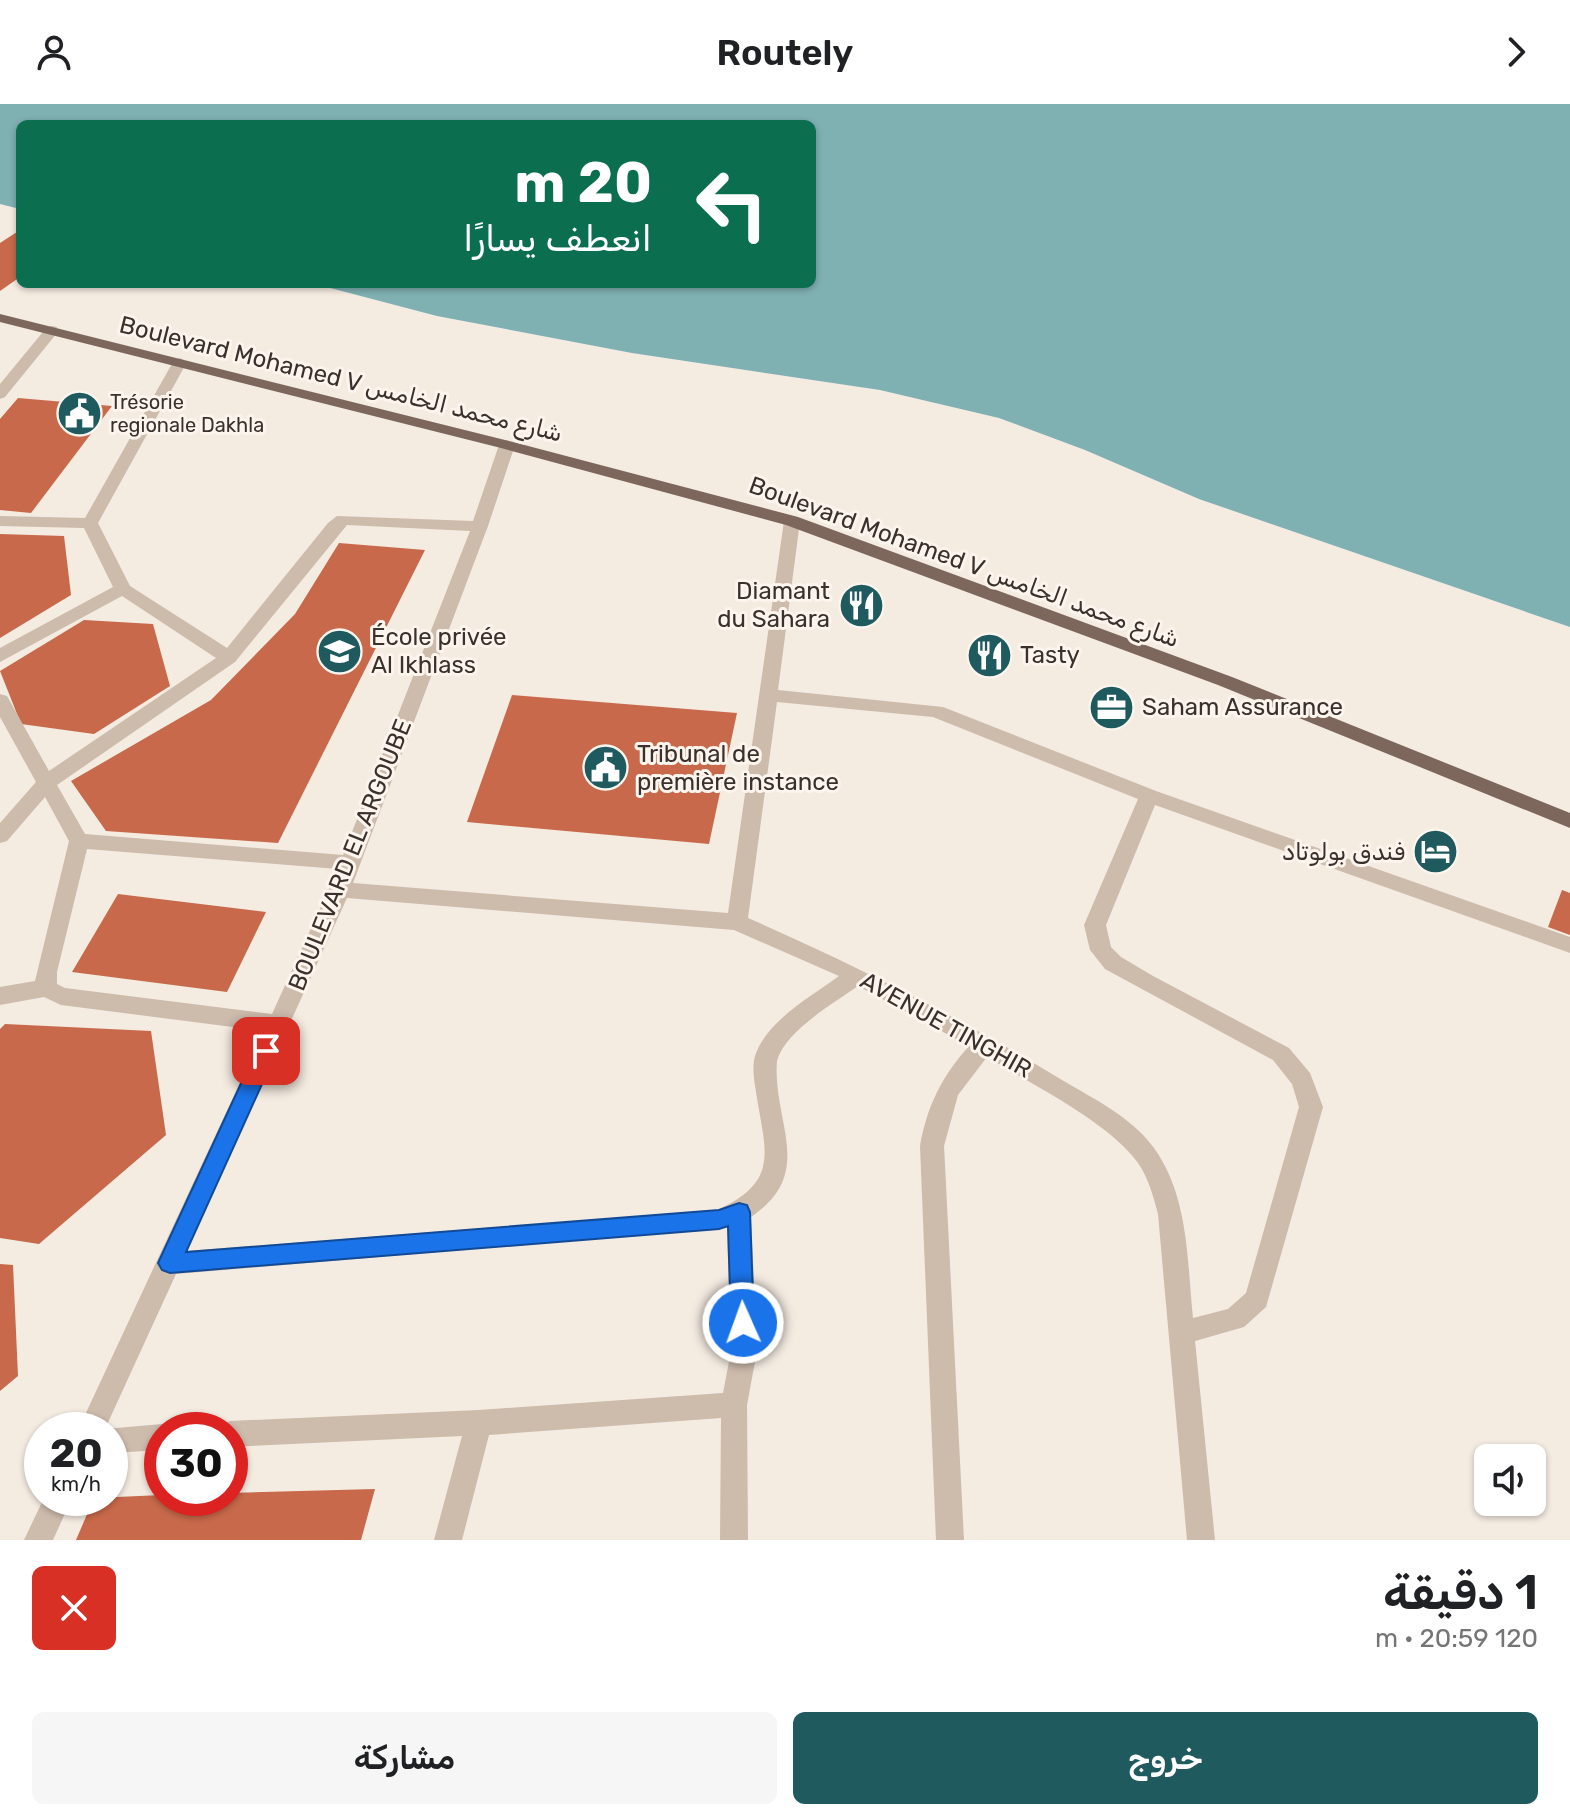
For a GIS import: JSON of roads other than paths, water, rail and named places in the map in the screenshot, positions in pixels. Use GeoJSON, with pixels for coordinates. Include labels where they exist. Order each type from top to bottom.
{"type":"FeatureCollection","features":[{"type":"Feature","properties":{"kind":"main road","name":"Boulevard Mohamed V شارع محمد الخامس"},"geometry":{"type":"LineString","coordinates":[[0,318],[507,445],[792,521],[1225,681],[1570,821]]}},
{"type":"Feature","properties":{"kind":"street"},"geometry":{"type":"LineString","coordinates":[[2,389],[52,330]]}},
{"type":"Feature","properties":{"kind":"street"},"geometry":{"type":"LineString","coordinates":[[90,523],[180,362]]}},
{"type":"Feature","properties":{"kind":"street","name":"BOULEVARD EL ARGOUBE"},"geometry":{"type":"LineString","coordinates":[[100,1412],[340,890],[480,526],[507,445]]}},
{"type":"Feature","properties":{"kind":"street"},"geometry":{"type":"LineString","coordinates":[[0,836],[47,782],[229,658],[334,527],[343,520],[480,526]]}},
{"type":"Feature","properties":{"kind":"street"},"geometry":{"type":"LineString","coordinates":[[0,521],[90,523]]}},
{"type":"Feature","properties":{"kind":"street"},"geometry":{"type":"LineString","coordinates":[[737,922],[792,521]]}},
{"type":"Feature","properties":{"kind":"street"},"geometry":{"type":"LineString","coordinates":[[90,523],[123,589],[229,658]]}},
{"type":"Feature","properties":{"kind":"street"},"geometry":{"type":"LineString","coordinates":[[0,656],[123,589]]}},
{"type":"Feature","properties":{"kind":"street"},"geometry":{"type":"LineString","coordinates":[[770,695],[936,711],[1149,796],[1570,945]]}},
{"type":"Feature","properties":{"kind":"street"},"geometry":{"type":"LineString","coordinates":[[0,700],[79,841],[46,972],[46,988]]}},
{"type":"Feature","properties":{"kind":"street"},"geometry":{"type":"LineString","coordinates":[[1149,796],[1095,925],[1095,937],[1101,950],[1113,963],[1145,982],[1281,1054],[1302,1080],[1311,1107],[1257,1299],[1235,1319],[1181,1333]]}},
{"type":"Feature","properties":{"kind":"street"},"geometry":{"type":"LineString","coordinates":[[79,841],[351,863]]}},
{"type":"Feature","properties":{"kind":"street","name":"AVENUE TINGHIR"},"geometry":{"type":"LineString","coordinates":[[340,890],[737,922],[857,975],[985,1044],[1113,1123],[1145,1154],[1162,1184],[1170,1214],[1201,1540]]}},
{"type":"Feature","properties":{"kind":"street"},"geometry":{"type":"LineString","coordinates":[[170,1263],[719,1220],[739,1212],[767,1191],[776,1177],[777,1160],[765,1073],[767,1055],[779,1036],[857,975]]}},
{"type":"Feature","properties":{"kind":"street"},"geometry":{"type":"LineString","coordinates":[[0,996],[46,988],[61,996],[279,1024]]}},
{"type":"Feature","properties":{"kind":"street"},"geometry":{"type":"LineString","coordinates":[[950,1540],[932,1146],[942,1098],[953,1079],[985,1044]]}},
{"type":"Feature","properties":{"kind":"street"},"geometry":{"type":"LineString","coordinates":[[734,1540],[734,1405],[744,1351],[739,1212]]}},
{"type":"Feature","properties":{"kind":"street"},"geometry":{"type":"LineString","coordinates":[[248,1433],[479,1423],[734,1405]]}},
{"type":"Feature","properties":{"kind":"street"},"geometry":{"type":"LineString","coordinates":[[448,1540],[479,1423]]}},
{"type":"Feature","properties":{"kind":"street"},"geometry":{"type":"LineString","coordinates":[[38,1540],[49,1516]]}},
{"type":"Feature","properties":{"kind":"water"},"geometry":{"type":"Polygon","coordinates":[[[0,104],[1570,104],[1570,627],[1199,499],[1085,450],[999,418],[880,390],[632,353],[437,316],[330,288],[816,288],[816,120],[16,120],[16,208],[0,204],[0,104]]]}},
{"type":"Feature","properties":{"kind":"place","name":"Trésorie regionale Dakhla"},"geometry":{"type":"Point","coordinates":[79,413]}},
{"type":"Feature","properties":{"kind":"place","name":"Diamant du Sahara"},"geometry":{"type":"Point","coordinates":[861,605]}},
{"type":"Feature","properties":{"kind":"place","name":"École privée Al Ikhlass"},"geometry":{"type":"Point","coordinates":[340,651]}},
{"type":"Feature","properties":{"kind":"place","name":"Tasty"},"geometry":{"type":"Point","coordinates":[989,655]}},
{"type":"Feature","properties":{"kind":"place","name":"Saham Assurance"},"geometry":{"type":"Point","coordinates":[1111,707]}},
{"type":"Feature","properties":{"kind":"place","name":"Tribunal de première instance"},"geometry":{"type":"Point","coordinates":[606,768]}},
{"type":"Feature","properties":{"kind":"place","name":"فندق بولوتاد"},"geometry":{"type":"Point","coordinates":[1436,852]}}]}
